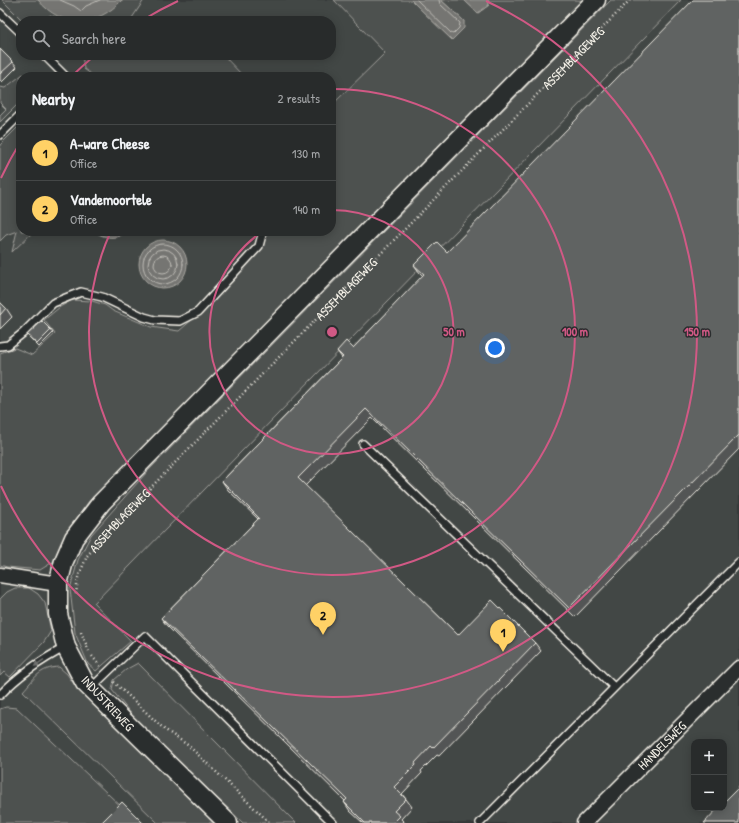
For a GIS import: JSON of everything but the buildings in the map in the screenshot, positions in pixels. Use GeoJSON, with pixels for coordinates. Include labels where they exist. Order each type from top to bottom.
{"type":"FeatureCollection","features":[{"type":"Feature","properties":{"kind":"street","name":"ASSEMBLAGEWEG"},"geometry":{"type":"LineString","coordinates":[[58,584],[64,561],[74,538],[101,503],[596,0]]}},
{"type":"Feature","properties":{"kind":"street"},"geometry":{"type":"LineString","coordinates":[[0,575],[58,584]]}},
{"type":"Feature","properties":{"kind":"street","name":"INDUSTRIEWEG"},"geometry":{"type":"LineString","coordinates":[[58,584],[58,614],[66,647],[85,683],[228,823]]}},
{"type":"Feature","properties":{"kind":"street","name":"HANDELSWEG"},"geometry":{"type":"LineString","coordinates":[[584,823],[739,668]]}},
{"type":"Feature","properties":{"kind":"lane"},"geometry":{"type":"LineString","coordinates":[[0,13],[16,28]]}},
{"type":"Feature","properties":{"kind":"lane"},"geometry":{"type":"LineString","coordinates":[[48,60],[59,72]]}},
{"type":"Feature","properties":{"kind":"lane"},"geometry":{"type":"LineString","coordinates":[[0,135],[16,119]]}},
{"type":"Feature","properties":{"kind":"lane"},"geometry":{"type":"LineString","coordinates":[[0,346],[8,345],[13,341],[53,302],[80,292],[102,297],[144,317],[155,320],[180,322],[198,312],[259,246],[262,236]]}},
{"type":"Feature","properties":{"kind":"lane"},"geometry":{"type":"LineString","coordinates":[[363,444],[614,687]]}},
{"type":"Feature","properties":{"kind":"lane"},"geometry":{"type":"LineString","coordinates":[[480,823],[739,562]]}},
{"type":"Feature","properties":{"kind":"lane"},"geometry":{"type":"LineString","coordinates":[[91,688],[145,636],[333,823]]}},
{"type":"Feature","properties":{"kind":"lane"},"geometry":{"type":"LineString","coordinates":[[0,695],[15,680],[66,647]]}},
{"type":"Feature","properties":{"kind":"path","name":"ASSEMBLAGEWEG"},"geometry":{"type":"LineString","coordinates":[[76,598],[78,578],[88,556],[110,529],[630,0]]}},
{"type":"Feature","properties":{"kind":"path","name":"INDUSTRIEWEG"},"geometry":{"type":"LineString","coordinates":[[79,626],[92,656],[106,674],[164,729],[189,746],[270,823]]}},
{"type":"Feature","properties":{"kind":"shaded area"},"geometry":{"type":"Polygon","coordinates":[[[0,0],[739,0],[739,823],[0,823],[0,0]]]}},
{"type":"Feature","properties":{"kind":"shaded area"},"geometry":{"type":"Polygon","coordinates":[[[2,0],[144,0],[133,16],[18,16],[2,0]]]}},
{"type":"Feature","properties":{"kind":"shaded area"},"geometry":{"type":"Polygon","coordinates":[[[334,0],[411,0],[452,40],[464,21],[441,0],[464,0],[478,13],[489,5],[488,0],[583,0],[329,260],[89,501],[68,531],[53,562],[40,570],[0,565],[0,353],[15,348],[32,355],[55,334],[44,320],[60,307],[72,300],[92,301],[105,305],[113,311],[151,327],[179,331],[201,312],[262,245],[264,236],[336,236],[336,101],[385,53],[334,0]]]}},
{"type":"Feature","properties":{"kind":"shaded area"},"geometry":{"type":"Polygon","coordinates":[[[611,0],[681,0],[94,603],[131,641],[96,671],[88,664],[75,633],[70,589],[78,560],[91,535],[147,472],[611,0]]]}},
{"type":"Feature","properties":{"kind":"shaded area"},"geometry":{"type":"Polygon","coordinates":[[[83,60],[228,60],[239,72],[88,72],[84,69],[83,60]]]}},
{"type":"Feature","properties":{"kind":"shaded area"},"geometry":{"type":"Polygon","coordinates":[[[16,79],[16,106],[0,122],[0,115],[6,109],[0,103],[0,87],[5,88],[16,79]]]}},
{"type":"Feature","properties":{"kind":"shaded area"},"geometry":{"type":"Polygon","coordinates":[[[16,129],[16,231],[6,235],[0,241],[0,145],[16,129]]]}},
{"type":"Feature","properties":{"kind":"shaded area"},"geometry":{"type":"Polygon","coordinates":[[[16,235],[29,236],[12,252],[16,235]]]}},
{"type":"Feature","properties":{"kind":"shaded area"},"geometry":{"type":"Polygon","coordinates":[[[15,588],[29,588],[38,594],[45,603],[51,631],[44,642],[10,677],[4,672],[0,676],[0,599],[7,592],[15,588]]]}},
{"type":"Feature","properties":{"kind":"shaded area"},"geometry":{"type":"Polygon","coordinates":[[[138,663],[296,823],[243,823],[136,720],[112,690],[114,680],[127,669],[138,663]]]}},
{"type":"Feature","properties":{"kind":"shaded area"},"geometry":{"type":"Polygon","coordinates":[[[59,667],[67,674],[78,690],[216,823],[158,823],[23,691],[38,674],[47,669],[59,667]]]}},
{"type":"Feature","properties":{"kind":"shaded area"},"geometry":{"type":"Polygon","coordinates":[[[6,707],[17,708],[126,811],[114,823],[0,823],[0,709],[6,707]]]}},
{"type":"Feature","properties":{"kind":"water"},"geometry":{"type":"Polygon","coordinates":[[[38,0],[122,0],[112,9],[100,16],[58,16],[47,9],[38,0]]]}},
{"type":"Feature","properties":{"kind":"water"},"geometry":{"type":"Polygon","coordinates":[[[411,0],[441,0],[464,21],[464,28],[452,40],[411,0]]]}},
{"type":"Feature","properties":{"kind":"water"},"geometry":{"type":"Polygon","coordinates":[[[464,0],[488,0],[489,5],[478,13],[464,0]]]}},
{"type":"Feature","properties":{"kind":"water"},"geometry":{"type":"Polygon","coordinates":[[[102,236],[119,236],[115,237],[102,236]]]}},
{"type":"Feature","properties":{"kind":"water"},"geometry":{"type":"Polygon","coordinates":[[[158,240],[168,240],[177,244],[183,250],[186,255],[186,273],[177,284],[168,288],[158,288],[149,284],[143,278],[139,269],[139,259],[143,250],[149,244],[158,240]]]}},
{"type":"Feature","properties":{"kind":"place","name":"Vandemoortele"},"geometry":{"type":"Point","coordinates":[323,635]}},
{"type":"Feature","properties":{"kind":"place","name":"A-ware Cheese"},"geometry":{"type":"Point","coordinates":[503,652]}}]}
